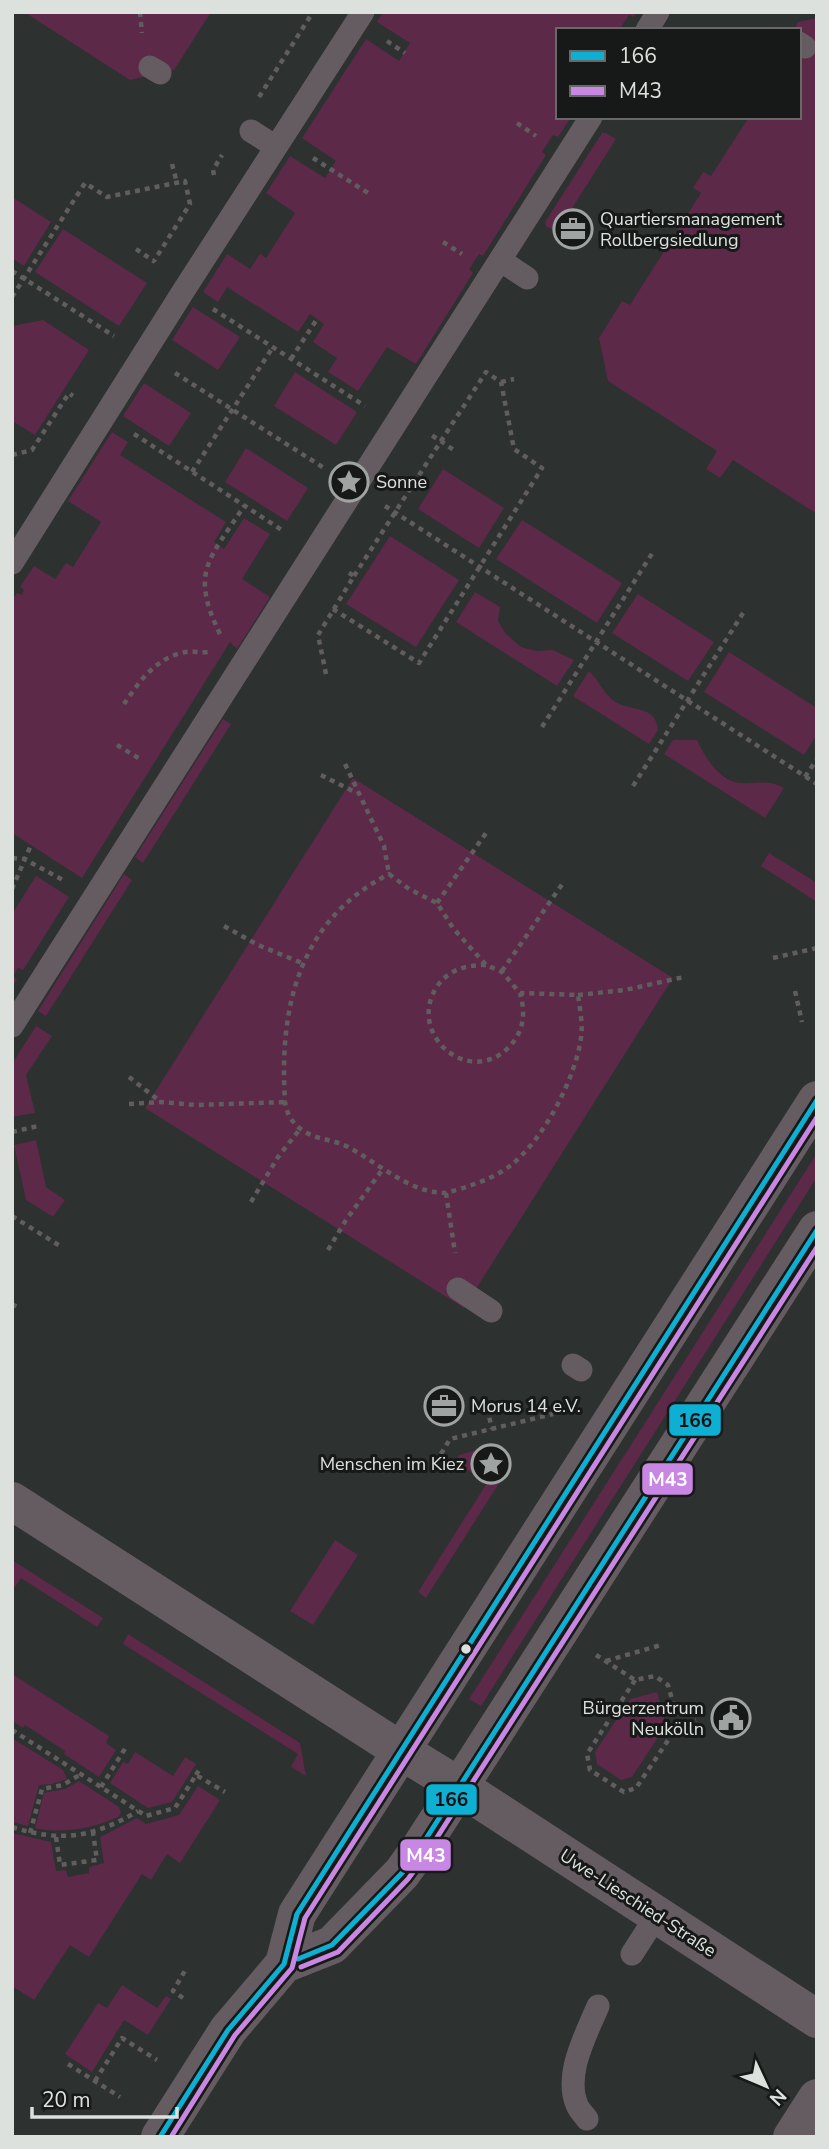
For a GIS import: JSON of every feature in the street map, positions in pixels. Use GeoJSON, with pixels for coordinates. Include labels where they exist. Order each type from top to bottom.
{"type":"FeatureCollection","features":[{"type":"Feature","properties":{"kind":"street"},"geometry":{"type":"LineString","coordinates":[[160,2137],[228,2031],[284,1964],[297,1914],[403,1752],[817,1100]]}},
{"type":"Feature","properties":{"kind":"street"},"geometry":{"type":"LineString","coordinates":[[284,1964],[332,1945],[402,1873],[817,1230]]}},
{"type":"Feature","properties":{"kind":"street","name":"Uwe-Lieschied-Straße"},"geometry":{"type":"LineString","coordinates":[[12,1501],[817,2019]]}},
{"type":"Feature","properties":{"kind":"street"},"geometry":{"type":"LineString","coordinates":[[792,2137],[817,2098]]}},
{"type":"Feature","properties":{"kind":"lane"},"geometry":{"type":"LineString","coordinates":[[13,561],[363,12]]}},
{"type":"Feature","properties":{"kind":"lane"},"geometry":{"type":"LineString","coordinates":[[648,28],[658,12]]}},
{"type":"Feature","properties":{"kind":"lane"},"geometry":{"type":"LineString","coordinates":[[12,1026],[590,119]]}},
{"type":"Feature","properties":{"kind":"lane"},"geometry":{"type":"LineString","coordinates":[[251,131],[276,147]]}},
{"type":"Feature","properties":{"kind":"lane"},"geometry":{"type":"LineString","coordinates":[[500,260],[527,278]]}},
{"type":"Feature","properties":{"kind":"lane"},"geometry":{"type":"LineString","coordinates":[[458,1289],[491,1311]]}},
{"type":"Feature","properties":{"kind":"lane"},"geometry":{"type":"LineString","coordinates":[[632,1954],[657,1915]]}},
{"type":"Feature","properties":{"kind":"lane"},"geometry":{"type":"LineString","coordinates":[[587,2119],[577,2106],[572,2078],[598,2006]]}},
{"type":"Feature","properties":{"kind":"path"},"geometry":{"type":"LineString","coordinates":[[173,164],[177,183]]}},
{"type":"Feature","properties":{"kind":"path"},"geometry":{"type":"LineString","coordinates":[[330,169],[368,193]]}},
{"type":"Feature","properties":{"kind":"path"},"geometry":{"type":"LineString","coordinates":[[12,297],[85,183],[107,197],[185,181],[190,204],[154,261]]}},
{"type":"Feature","properties":{"kind":"path"},"geometry":{"type":"LineString","coordinates":[[12,271],[102,328]]}},
{"type":"Feature","properties":{"kind":"path"},"geometry":{"type":"LineString","coordinates":[[213,309],[342,392]]}},
{"type":"Feature","properties":{"kind":"path"},"geometry":{"type":"LineString","coordinates":[[291,359],[317,319]]}},
{"type":"Feature","properties":{"kind":"path"},"geometry":{"type":"LineString","coordinates":[[192,472],[272,347]]}},
{"type":"Feature","properties":{"kind":"path"},"geometry":{"type":"LineString","coordinates":[[173,371],[302,454]]}},
{"type":"Feature","properties":{"kind":"path"},"geometry":{"type":"LineString","coordinates":[[333,609],[419,663],[542,468],[514,449],[501,382],[486,372],[458,414]]}},
{"type":"Feature","properties":{"kind":"path"},"geometry":{"type":"LineString","coordinates":[[501,382],[514,379]]}},
{"type":"Feature","properties":{"kind":"path"},"geometry":{"type":"LineString","coordinates":[[12,455],[32,450],[63,401]]}},
{"type":"Feature","properties":{"kind":"path"},"geometry":{"type":"LineString","coordinates":[[133,434],[262,517]]}},
{"type":"Feature","properties":{"kind":"path"},"geometry":{"type":"LineString","coordinates":[[354,576],[441,441],[455,451]]}},
{"type":"Feature","properties":{"kind":"path"},"geometry":{"type":"LineString","coordinates":[[240,666],[225,645],[206,603],[204,577],[207,565],[244,506]]}},
{"type":"Feature","properties":{"kind":"path"},"geometry":{"type":"LineString","coordinates":[[410,523],[817,784]]}},
{"type":"Feature","properties":{"kind":"path"},"geometry":{"type":"LineString","coordinates":[[542,727],[653,552]]}},
{"type":"Feature","properties":{"kind":"path"},"geometry":{"type":"LineString","coordinates":[[326,674],[318,635],[351,582]]}},
{"type":"Feature","properties":{"kind":"path"},"geometry":{"type":"LineString","coordinates":[[633,786],[745,610]]}},
{"type":"Feature","properties":{"kind":"path"},"geometry":{"type":"LineString","coordinates":[[124,704],[143,677],[154,667],[184,652],[213,651],[225,645]]}},
{"type":"Feature","properties":{"kind":"path"},"geometry":{"type":"LineString","coordinates":[[117,745],[152,766]]}},
{"type":"Feature","properties":{"kind":"path"},"geometry":{"type":"LineString","coordinates":[[805,777],[817,759]]}},
{"type":"Feature","properties":{"kind":"path"},"geometry":{"type":"LineString","coordinates":[[345,764],[384,846],[389,874],[409,889],[437,903],[453,928],[486,965]]}},
{"type":"Feature","properties":{"kind":"path"},"geometry":{"type":"LineString","coordinates":[[321,775],[358,793]]}},
{"type":"Feature","properties":{"kind":"path"},"geometry":{"type":"LineString","coordinates":[[437,903],[486,833]]}},
{"type":"Feature","properties":{"kind":"path"},"geometry":{"type":"LineString","coordinates":[[12,889],[31,845]]}},
{"type":"Feature","properties":{"kind":"path"},"geometry":{"type":"LineString","coordinates":[[12,858],[24,859],[44,867]]}},
{"type":"Feature","properties":{"kind":"path"},"geometry":{"type":"LineString","coordinates":[[389,874],[352,898],[325,928],[302,963],[288,1007],[284,1031],[285,1102],[287,1114],[300,1129],[319,1139],[344,1145],[382,1170],[435,1193],[446,1193],[510,1166],[536,1137],[554,1110],[572,1071],[581,1038],[578,995]]}},
{"type":"Feature","properties":{"kind":"path"},"geometry":{"type":"LineString","coordinates":[[502,971],[563,883]]}},
{"type":"Feature","properties":{"kind":"path"},"geometry":{"type":"LineString","coordinates":[[224,926],[258,945],[302,963]]}},
{"type":"Feature","properties":{"kind":"path"},"geometry":{"type":"LineString","coordinates":[[773,958],[817,948]]}},
{"type":"Feature","properties":{"kind":"path"},"geometry":{"type":"LineString","coordinates":[[471,965],[486,965],[502,971],[520,993],[524,1019],[519,1033],[501,1054],[478,1062],[463,1060],[451,1054],[432,1032],[428,1005],[442,980],[455,970],[471,965]]}},
{"type":"Feature","properties":{"kind":"path"},"geometry":{"type":"LineString","coordinates":[[520,993],[578,995],[625,990],[684,977]]}},
{"type":"Feature","properties":{"kind":"path"},"geometry":{"type":"LineString","coordinates":[[795,991],[802,1022]]}},
{"type":"Feature","properties":{"kind":"path"},"geometry":{"type":"LineString","coordinates":[[129,1077],[161,1102]]}},
{"type":"Feature","properties":{"kind":"path"},"geometry":{"type":"LineString","coordinates":[[129,1104],[285,1102]]}},
{"type":"Feature","properties":{"kind":"path"},"geometry":{"type":"LineString","coordinates":[[12,1132],[38,1126]]}},
{"type":"Feature","properties":{"kind":"path"},"geometry":{"type":"LineString","coordinates":[[250,1202],[278,1157],[300,1129]]}},
{"type":"Feature","properties":{"kind":"path"},"geometry":{"type":"LineString","coordinates":[[328,1250],[382,1170]]}},
{"type":"Feature","properties":{"kind":"path"},"geometry":{"type":"LineString","coordinates":[[12,1216],[60,1246]]}},
{"type":"Feature","properties":{"kind":"path"},"geometry":{"type":"LineString","coordinates":[[12,1304],[20,1309]]}},
{"type":"Feature","properties":{"kind":"path"},"geometry":{"type":"LineString","coordinates":[[487,1408],[492,1429]]}},
{"type":"Feature","properties":{"kind":"path"},"geometry":{"type":"LineString","coordinates":[[441,1454],[450,1439],[553,1415]]}},
{"type":"Feature","properties":{"kind":"path"},"geometry":{"type":"LineString","coordinates":[[605,1661],[661,1645]]}},
{"type":"Feature","properties":{"kind":"path"},"geometry":{"type":"LineString","coordinates":[[596,1655],[635,1680],[655,1676],[668,1685],[679,1724]]}},
{"type":"Feature","properties":{"kind":"path"},"geometry":{"type":"LineString","coordinates":[[635,1680],[587,1754],[590,1770],[624,1792],[636,1788],[679,1724],[696,1720]]}},
{"type":"Feature","properties":{"kind":"path"},"geometry":{"type":"LineString","coordinates":[[12,1730],[146,1816],[175,1808],[201,1767]]}},
{"type":"Feature","properties":{"kind":"path"},"geometry":{"type":"LineString","coordinates":[[101,1787],[126,1747]]}},
{"type":"Feature","properties":{"kind":"path"},"geometry":{"type":"LineString","coordinates":[[30,1833],[42,1789],[63,1786],[81,1774]]}},
{"type":"Feature","properties":{"kind":"path"},"geometry":{"type":"LineString","coordinates":[[196,1775],[225,1792]]}},
{"type":"Feature","properties":{"kind":"path"},"geometry":{"type":"LineString","coordinates":[[12,1827],[56,1837],[93,1833],[138,1810]]}},
{"type":"Feature","properties":{"kind":"path"},"geometry":{"type":"LineString","coordinates":[[56,1837],[60,1865],[79,1864],[97,1860],[93,1833]]}},
{"type":"Feature","properties":{"kind":"path"},"geometry":{"type":"LineString","coordinates":[[183,1998],[173,1991],[186,1969]]}},
{"type":"Feature","properties":{"kind":"path"},"geometry":{"type":"LineString","coordinates":[[94,2081],[122,2038],[148,2054]]}},
{"type":"Feature","properties":{"kind":"path"},"geometry":{"type":"LineString","coordinates":[[68,2064],[120,2097]]}},
{"type":"Feature","properties":{"kind":"shaded area"},"geometry":{"type":"Polygon","coordinates":[[[24,12],[211,12],[174,70],[130,80],[24,12]]]}},
{"type":"Feature","properties":{"kind":"shaded area"},"geometry":{"type":"Polygon","coordinates":[[[383,12],[637,12],[634,17],[629,15],[620,28],[556,28],[556,119],[570,119],[558,137],[553,135],[542,152],[546,155],[483,256],[479,254],[469,269],[473,273],[416,364],[387,347],[358,391],[328,372],[337,358],[313,342],[324,324],[310,314],[298,332],[227,287],[218,302],[203,292],[227,254],[250,269],[260,254],[266,258],[295,213],[266,193],[290,156],[325,178],[336,161],[302,138],[366,39],[399,61],[410,43],[377,22],[383,12]]]}},
{"type":"Feature","properties":{"kind":"shaded area"},"geometry":{"type":"Polygon","coordinates":[[[817,18],[817,514],[733,460],[720,478],[706,469],[717,451],[608,381],[599,338],[622,301],[630,305],[701,193],[693,188],[703,172],[711,176],[748,119],[801,119],[801,28],[795,28],[798,22],[817,18]]]}},
{"type":"Feature","properties":{"kind":"shaded area"},"geometry":{"type":"Polygon","coordinates":[[[602,133],[616,139],[557,232],[546,226],[545,222],[602,133]]]}},
{"type":"Feature","properties":{"kind":"shaded area"},"geometry":{"type":"Polygon","coordinates":[[[12,197],[51,222],[24,266],[12,258],[12,197]]]}},
{"type":"Feature","properties":{"kind":"shaded area"},"geometry":{"type":"Polygon","coordinates":[[[63,229],[147,283],[119,326],[35,272],[63,229]]]}},
{"type":"Feature","properties":{"kind":"shaded area"},"geometry":{"type":"Polygon","coordinates":[[[193,307],[240,337],[218,370],[172,340],[193,307]]]}},
{"type":"Feature","properties":{"kind":"shaded area"},"geometry":{"type":"Polygon","coordinates":[[[43,320],[89,350],[35,435],[12,421],[12,326],[43,320]]]}},
{"type":"Feature","properties":{"kind":"shaded area"},"geometry":{"type":"Polygon","coordinates":[[[295,372],[357,412],[336,445],[274,406],[295,372]]]}},
{"type":"Feature","properties":{"kind":"shaded area"},"geometry":{"type":"Polygon","coordinates":[[[144,383],[191,413],[169,446],[123,416],[144,383]]]}},
{"type":"Feature","properties":{"kind":"shaded area"},"geometry":{"type":"Polygon","coordinates":[[[112,432],[128,442],[120,455],[226,522],[214,542],[224,549],[244,518],[270,534],[242,579],[270,597],[237,649],[230,642],[82,878],[12,833],[12,599],[17,593],[22,595],[24,590],[20,587],[34,566],[55,579],[66,563],[73,567],[101,522],[68,501],[112,432]]]}},
{"type":"Feature","properties":{"kind":"shaded area"},"geometry":{"type":"Polygon","coordinates":[[[246,448],[308,488],[287,521],[225,482],[246,448]]]}},
{"type":"Feature","properties":{"kind":"shaded area"},"geometry":{"type":"Polygon","coordinates":[[[443,469],[504,508],[479,548],[418,509],[443,469]]]}},
{"type":"Feature","properties":{"kind":"shaded area"},"geometry":{"type":"Polygon","coordinates":[[[522,520],[622,583],[597,623],[496,559],[522,520]]]}},
{"type":"Feature","properties":{"kind":"shaded area"},"geometry":{"type":"Polygon","coordinates":[[[390,536],[459,580],[416,647],[346,604],[390,536]]]}},
{"type":"Feature","properties":{"kind":"shaded area"},"geometry":{"type":"Polygon","coordinates":[[[475,592],[500,607],[498,621],[506,634],[521,647],[536,651],[553,650],[574,660],[557,686],[456,622],[475,592]]]}},
{"type":"Feature","properties":{"kind":"shaded area"},"geometry":{"type":"Polygon","coordinates":[[[638,594],[714,642],[688,681],[612,633],[638,594]]]}},
{"type":"Feature","properties":{"kind":"shaded area"},"geometry":{"type":"Polygon","coordinates":[[[729,652],[817,708],[817,735],[804,755],[704,692],[729,652]]]}},
{"type":"Feature","properties":{"kind":"shaded area"},"geometry":{"type":"Polygon","coordinates":[[[589,671],[614,701],[652,716],[658,730],[649,744],[573,696],[589,671]]]}},
{"type":"Feature","properties":{"kind":"shaded area"},"geometry":{"type":"Polygon","coordinates":[[[223,719],[231,724],[143,863],[135,857],[223,719]]]}},
{"type":"Feature","properties":{"kind":"shaded area"},"geometry":{"type":"Polygon","coordinates":[[[673,740],[697,740],[719,773],[732,781],[768,783],[784,788],[765,818],[664,754],[673,740]]]}},
{"type":"Feature","properties":{"kind":"shaded area"},"geometry":{"type":"Polygon","coordinates":[[[353,778],[673,978],[464,1308],[145,1108],[353,778]]]}},
{"type":"Feature","properties":{"kind":"shaded area"},"geometry":{"type":"Polygon","coordinates":[[[769,853],[817,883],[817,902],[761,866],[769,853]]]}},
{"type":"Feature","properties":{"kind":"shaded area"},"geometry":{"type":"Polygon","coordinates":[[[124,874],[132,880],[46,1016],[38,1011],[124,874]]]}},
{"type":"Feature","properties":{"kind":"shaded area"},"geometry":{"type":"Polygon","coordinates":[[[36,876],[69,897],[23,970],[18,968],[13,976],[17,979],[12,987],[12,914],[36,876]]]}},
{"type":"Feature","properties":{"kind":"shaded area"},"geometry":{"type":"Polygon","coordinates":[[[36,1026],[52,1036],[26,1075],[35,1113],[12,1117],[12,1064],[36,1026]]]}},
{"type":"Feature","properties":{"kind":"shaded area"},"geometry":{"type":"Polygon","coordinates":[[[36,1140],[46,1187],[65,1200],[53,1217],[26,1200],[14,1145],[36,1140]]]}},
{"type":"Feature","properties":{"kind":"shaded area"},"geometry":{"type":"Polygon","coordinates":[[[817,1153],[817,1177],[481,1706],[469,1699],[817,1153]]]}},
{"type":"Feature","properties":{"kind":"shaded area"},"geometry":{"type":"Polygon","coordinates":[[[487,1447],[512,1463],[426,1598],[418,1592],[487,1483],[455,1462],[459,1455],[487,1447]]]}},
{"type":"Feature","properties":{"kind":"shaded area"},"geometry":{"type":"Polygon","coordinates":[[[335,1540],[358,1555],[313,1625],[290,1611],[335,1540]]]}},
{"type":"Feature","properties":{"kind":"shaded area"},"geometry":{"type":"Polygon","coordinates":[[[12,1560],[103,1618],[97,1627],[21,1578],[15,1587],[12,1585],[12,1560]]]}},
{"type":"Feature","properties":{"kind":"shaded area"},"geometry":{"type":"Polygon","coordinates":[[[128,1634],[300,1743],[306,1776],[291,1767],[298,1754],[123,1644],[128,1634]]]}},
{"type":"Feature","properties":{"kind":"shaded area"},"geometry":{"type":"Polygon","coordinates":[[[12,1674],[109,1736],[106,1743],[116,1750],[99,1777],[25,1725],[23,1728],[12,1721],[12,1674]]]}},
{"type":"Feature","properties":{"kind":"shaded area"},"geometry":{"type":"Polygon","coordinates":[[[657,1692],[666,1725],[632,1777],[621,1780],[597,1764],[595,1752],[630,1699],[657,1692]]]}},
{"type":"Feature","properties":{"kind":"shaded area"},"geometry":{"type":"Polygon","coordinates":[[[12,1738],[63,1770],[67,1779],[39,1785],[28,1826],[12,1822],[12,1738]]]}},
{"type":"Feature","properties":{"kind":"shaded area"},"geometry":{"type":"Polygon","coordinates":[[[135,1752],[173,1776],[185,1757],[196,1764],[172,1802],[148,1808],[110,1783],[123,1762],[128,1764],[135,1752]]]}},
{"type":"Feature","properties":{"kind":"shaded area"},"geometry":{"type":"Polygon","coordinates":[[[79,1781],[119,1807],[121,1813],[118,1817],[77,1829],[35,1828],[44,1793],[65,1789],[79,1781]]]}},
{"type":"Feature","properties":{"kind":"shaded area"},"geometry":{"type":"Polygon","coordinates":[[[198,1786],[220,1800],[180,1863],[167,1854],[151,1880],[142,1874],[89,1957],[70,1945],[34,2000],[12,1986],[12,1833],[51,1842],[56,1871],[66,1870],[68,1877],[89,1873],[89,1867],[104,1863],[100,1837],[137,1818],[146,1824],[179,1815],[198,1786]]]}},
{"type":"Feature","properties":{"kind":"shaded area"},"geometry":{"type":"Polygon","coordinates":[[[122,1985],[157,2008],[166,1996],[171,1999],[148,2035],[124,2020],[92,2072],[65,2054],[98,2003],[107,2008],[122,1985]]]}},
{"type":"Feature","properties":{"kind":"transit line","name":"166"},"geometry":{"type":"LineString","coordinates":[[160,2137],[228,2030],[284,1964],[297,1914],[817,1100]]}},
{"type":"Feature","properties":{"kind":"transit line","name":"M43"},"geometry":{"type":"LineString","coordinates":[[171,2137],[235,2035],[292,1968],[305,1918],[817,1117]]}},
{"type":"Feature","properties":{"kind":"transit line","name":"166"},"geometry":{"type":"LineString","coordinates":[[298,1959],[332,1945],[402,1873],[420,1848],[817,1230]]}},
{"type":"Feature","properties":{"kind":"transit line","name":"M43"},"geometry":{"type":"LineString","coordinates":[[301,1967],[338,1952],[408,1879],[427,1853],[817,1247]]}},
{"type":"Feature","properties":{"kind":"place","name":"Quartiersmanagement Rollbergsiedlung"},"geometry":{"type":"Point","coordinates":[573,229]}},
{"type":"Feature","properties":{"kind":"place","name":"Sonne"},"geometry":{"type":"Point","coordinates":[349,482]}},
{"type":"Feature","properties":{"kind":"place","name":"Morus 14 e.V."},"geometry":{"type":"Point","coordinates":[444,1406]}},
{"type":"Feature","properties":{"kind":"place","name":"Menschen im Kiez"},"geometry":{"type":"Point","coordinates":[491,1464]}},
{"type":"Feature","properties":{"kind":"place","name":"Bürgerzentrum Neukölln"},"geometry":{"type":"Point","coordinates":[731,1718]}}]}
